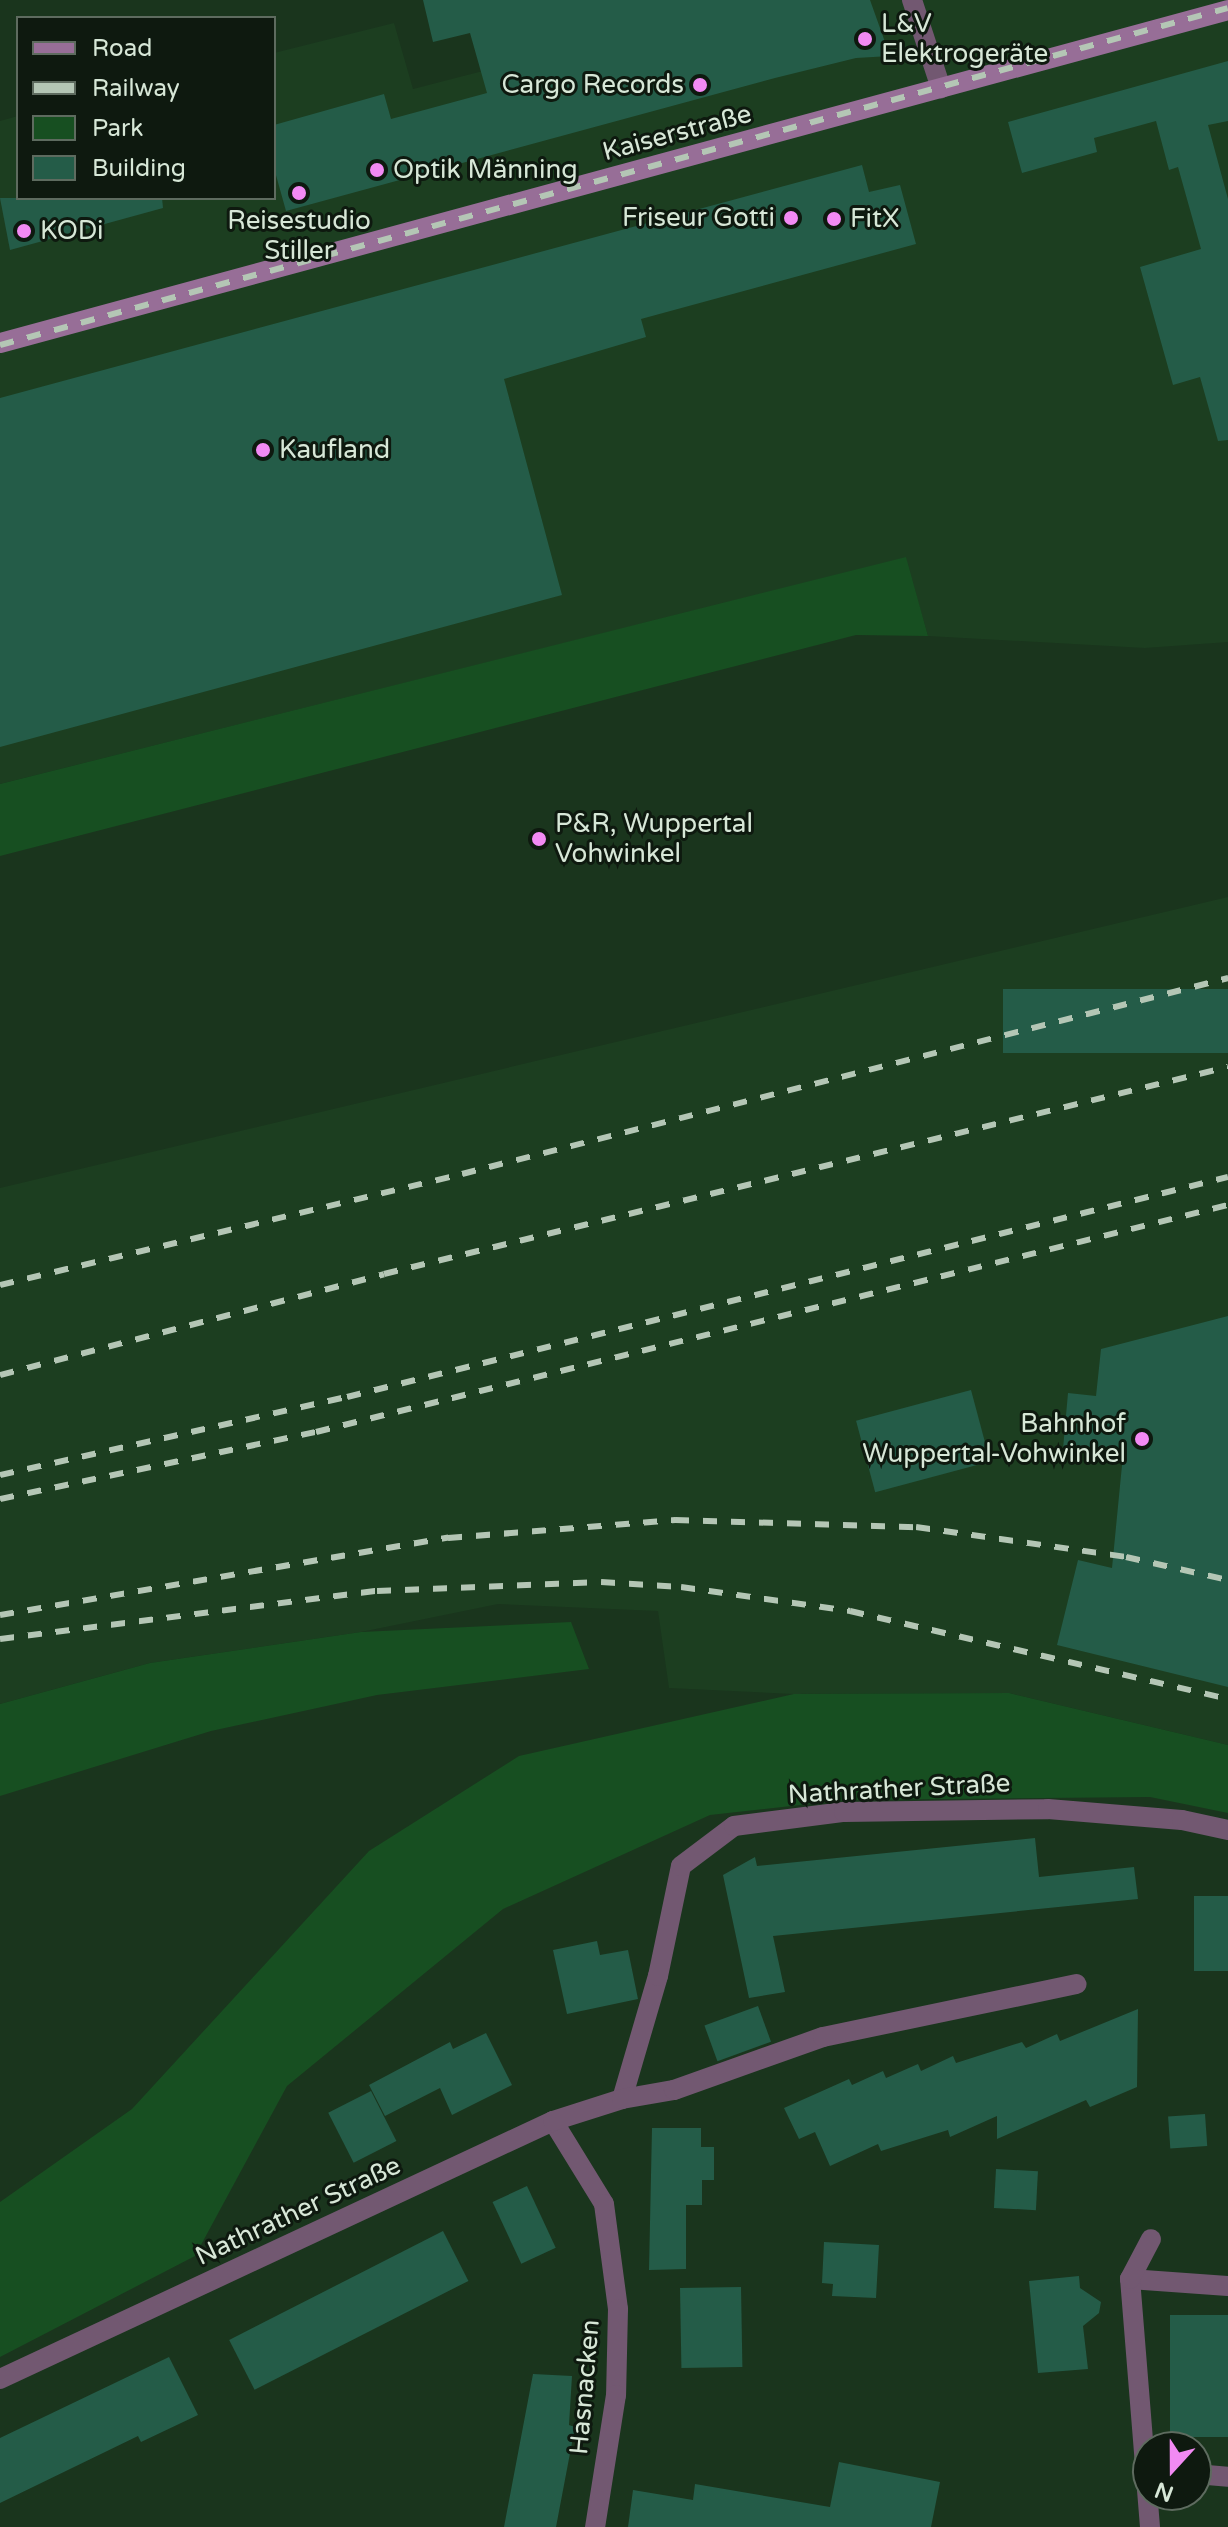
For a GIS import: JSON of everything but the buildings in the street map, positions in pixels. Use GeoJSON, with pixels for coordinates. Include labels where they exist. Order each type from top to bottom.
{"type":"FeatureCollection","features":[{"type":"Feature","properties":{"kind":"main road","name":"Kaiserstraße"},"geometry":{"type":"LineString","coordinates":[[0,343],[1228,10]]}},
{"type":"Feature","properties":{"kind":"street"},"geometry":{"type":"LineString","coordinates":[[912,0],[941,88]]}},
{"type":"Feature","properties":{"kind":"street","name":"Nathrather Straße"},"geometry":{"type":"LineString","coordinates":[[622,2099],[658,1976],[681,1866],[734,1826],[844,1812],[1048,1809],[1182,1820],[1228,1830]]}},
{"type":"Feature","properties":{"kind":"street","name":"Nathrather Straße"},"geometry":{"type":"LineString","coordinates":[[0,2379],[553,2121],[622,2099],[674,2090],[838,2033],[1077,1984]]}},
{"type":"Feature","properties":{"kind":"street","name":"Hasnacken"},"geometry":{"type":"LineString","coordinates":[[553,2121],[604,2204],[618,2309],[616,2395],[595,2527]]}},
{"type":"Feature","properties":{"kind":"street"},"geometry":{"type":"LineString","coordinates":[[1144,2431],[1130,2279],[1151,2239]]}},
{"type":"Feature","properties":{"kind":"street"},"geometry":{"type":"LineString","coordinates":[[1130,2279],[1228,2286]]}},
{"type":"Feature","properties":{"kind":"shaded area"},"geometry":{"type":"Polygon","coordinates":[[[759,0],[1228,0],[1228,642],[1145,648],[928,636],[905,558],[0,784],[0,121],[16,117],[16,200],[276,200],[276,52],[394,23],[413,89],[759,0]]]}},
{"type":"Feature","properties":{"kind":"shaded area"},"geometry":{"type":"Polygon","coordinates":[[[1228,897],[1228,1745],[1009,1693],[794,1694],[669,1688],[658,1611],[498,1604],[361,1632],[150,1663],[0,1704],[0,1188],[1228,897]]]}},
{"type":"Feature","properties":{"kind":"green space"},"geometry":{"type":"Polygon","coordinates":[[[906,557],[928,636],[856,635],[0,856],[0,784],[906,557]]]}},
{"type":"Feature","properties":{"kind":"green space"},"geometry":{"type":"Polygon","coordinates":[[[571,1622],[589,1669],[377,1695],[211,1731],[0,1796],[0,1704],[150,1663],[361,1632],[571,1622]]]}},
{"type":"Feature","properties":{"kind":"green space"},"geometry":{"type":"Polygon","coordinates":[[[1009,1693],[1228,1745],[1228,1813],[1150,1797],[846,1800],[710,1815],[503,1909],[287,2086],[195,2256],[0,2357],[0,2202],[132,2109],[369,1851],[519,1756],[794,1694],[1009,1693]]]}},
{"type":"Feature","properties":{"kind":"railway"},"geometry":{"type":"LineString","coordinates":[[0,345],[1228,8]]}},
{"type":"Feature","properties":{"kind":"railway"},"geometry":{"type":"LineString","coordinates":[[0,1285],[462,1174],[1228,978]]}},
{"type":"Feature","properties":{"kind":"railway"},"geometry":{"type":"LineString","coordinates":[[0,1375],[384,1274],[1228,1067]]}},
{"type":"Feature","properties":{"kind":"railway"},"geometry":{"type":"LineString","coordinates":[[0,1475],[347,1397],[1228,1177]]}},
{"type":"Feature","properties":{"kind":"railway"},"geometry":{"type":"LineString","coordinates":[[0,1499],[316,1432],[1228,1205]]}},
{"type":"Feature","properties":{"kind":"railway"},"geometry":{"type":"LineString","coordinates":[[0,1615],[448,1538],[675,1520],[916,1527],[1126,1557],[1228,1580]]}},
{"type":"Feature","properties":{"kind":"railway"},"geometry":{"type":"LineString","coordinates":[[0,1639],[377,1591],[601,1582],[681,1587],[850,1611],[1228,1699]]}},
{"type":"Feature","properties":{"kind":"place","name":"L&V Elektrogeräte"},"geometry":{"type":"Point","coordinates":[865,39]}},
{"type":"Feature","properties":{"kind":"place","name":"Cargo Records"},"geometry":{"type":"Point","coordinates":[700,85]}},
{"type":"Feature","properties":{"kind":"place","name":"Optik Männing"},"geometry":{"type":"Point","coordinates":[377,170]}},
{"type":"Feature","properties":{"kind":"place","name":"Reisestudio Stiller"},"geometry":{"type":"Point","coordinates":[299,193]}},
{"type":"Feature","properties":{"kind":"place","name":"Friseur Gotti"},"geometry":{"type":"Point","coordinates":[791,218]}},
{"type":"Feature","properties":{"kind":"place","name":"FitX"},"geometry":{"type":"Point","coordinates":[834,219]}},
{"type":"Feature","properties":{"kind":"place","name":"KODi"},"geometry":{"type":"Point","coordinates":[24,231]}},
{"type":"Feature","properties":{"kind":"place","name":"Kaufland"},"geometry":{"type":"Point","coordinates":[263,450]}},
{"type":"Feature","properties":{"kind":"place","name":"P&R, Wuppertal Vohwinkel"},"geometry":{"type":"Point","coordinates":[539,839]}},
{"type":"Feature","properties":{"kind":"place","name":"Bahnhof Wuppertal-Vohwinkel"},"geometry":{"type":"Point","coordinates":[1142,1439]}}]}
